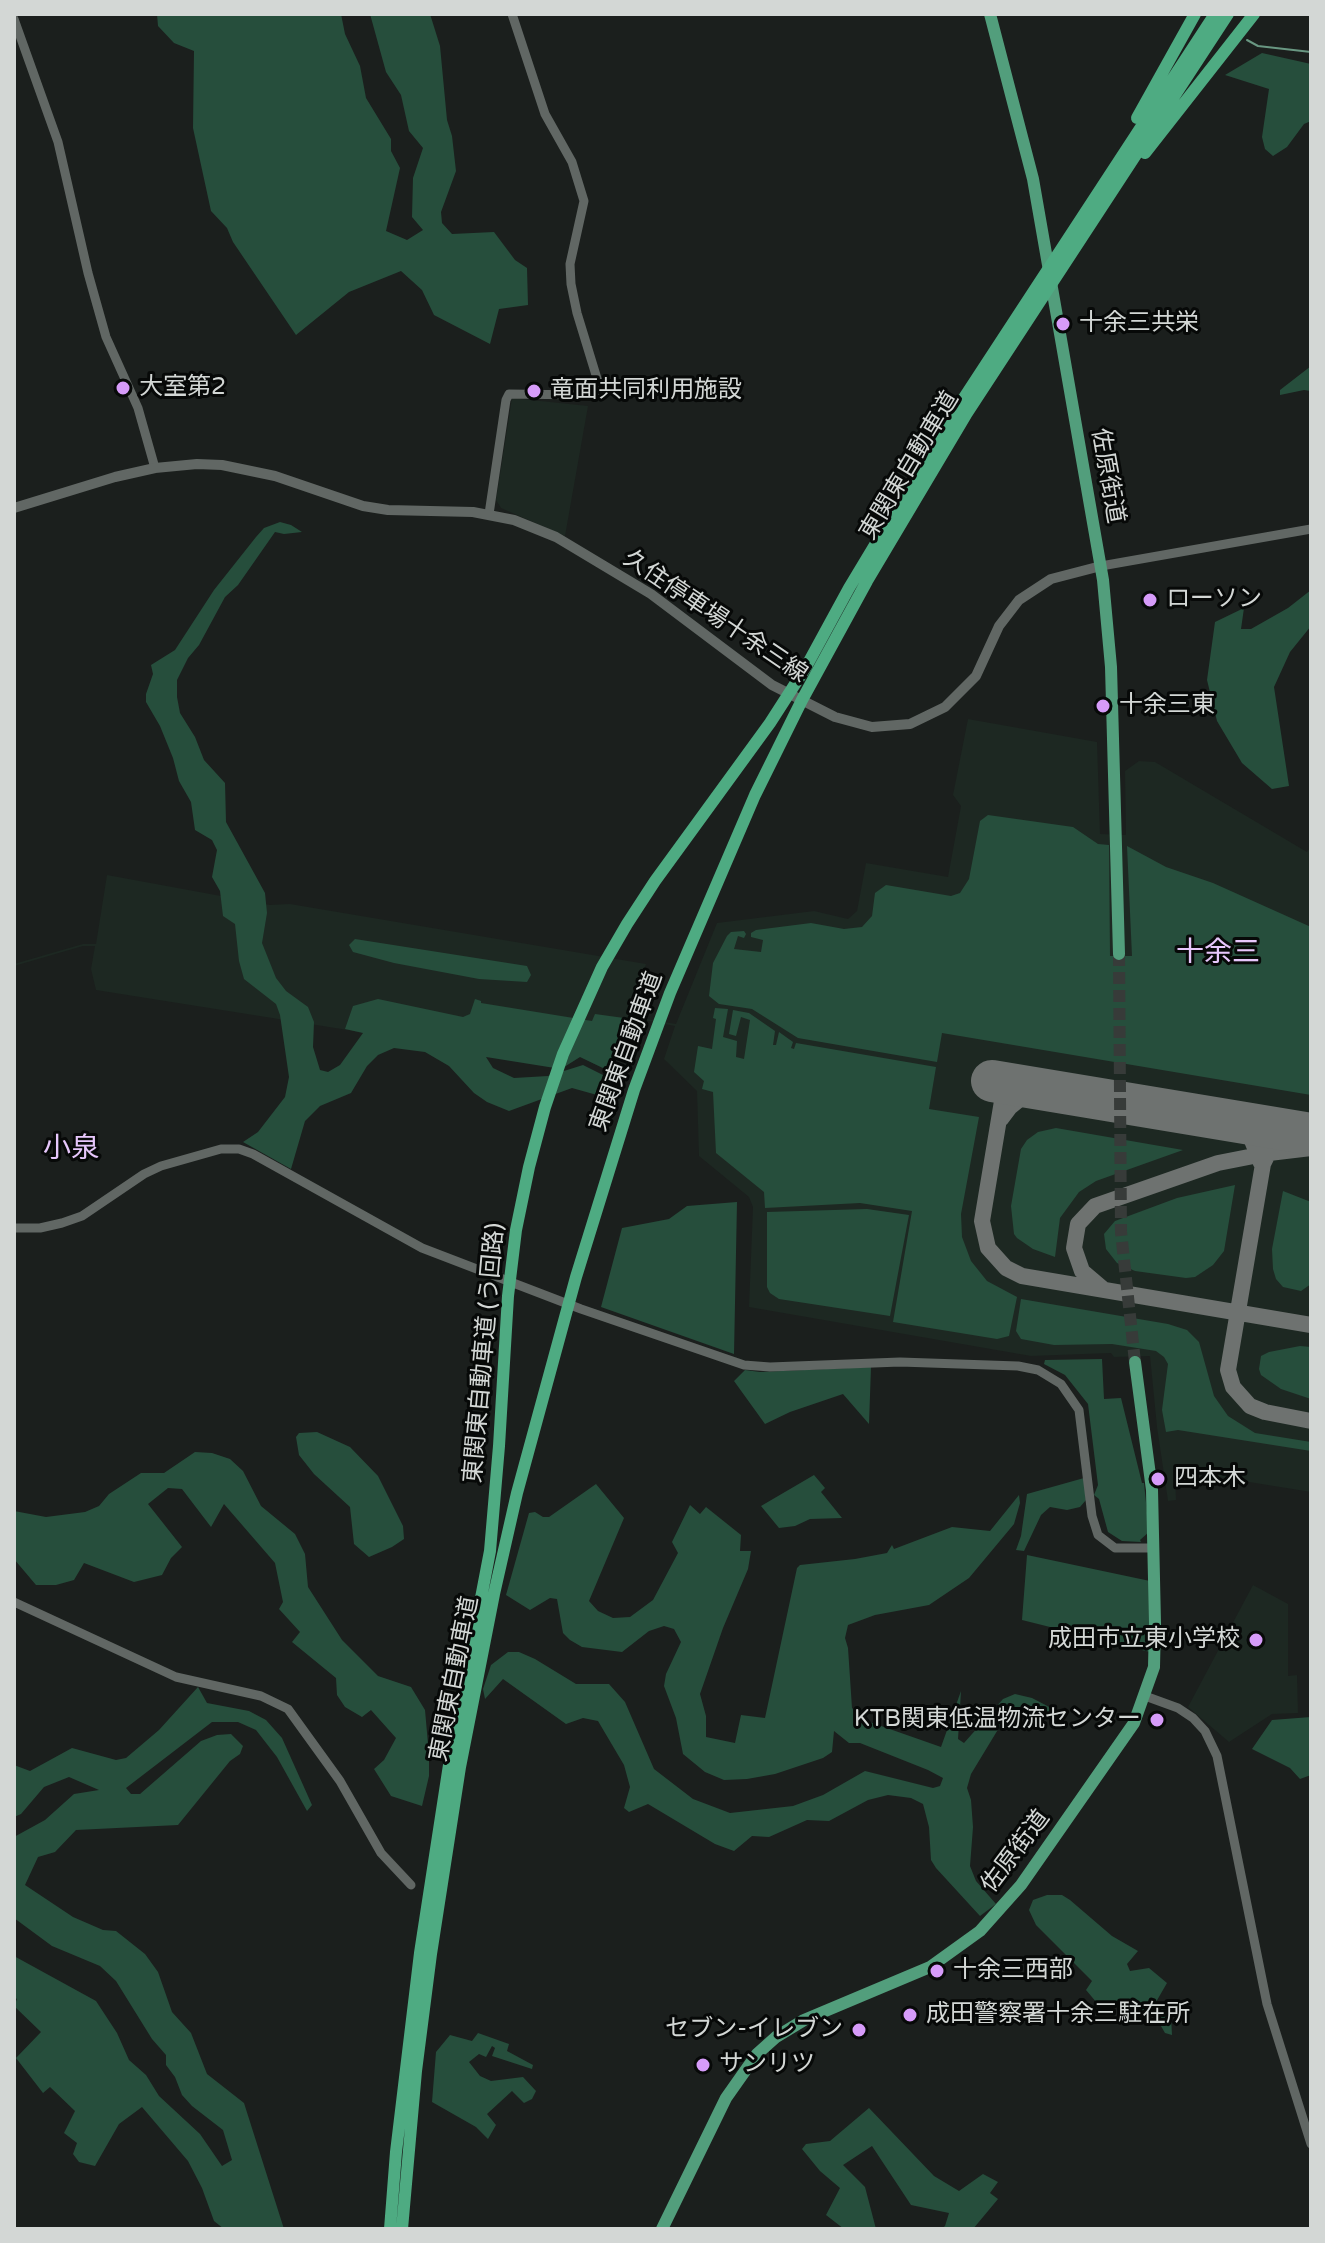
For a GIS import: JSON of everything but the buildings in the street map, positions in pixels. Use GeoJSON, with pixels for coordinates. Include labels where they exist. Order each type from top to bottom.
{"type":"FeatureCollection","features":[{"type":"Feature","properties":{"kind":"highway","name":"佐原街道"},"geometry":{"type":"LineString","coordinates":[[990,14],[1033,179],[1101,566],[1110,637],[1119,954]]}},
{"type":"Feature","properties":{"kind":"highway"},"geometry":{"type":"LineString","coordinates":[[1063,245],[1155,89],[1195,14]]}},
{"type":"Feature","properties":{"kind":"highway","name":"東関東自動車道"},"geometry":{"type":"LineString","coordinates":[[806,667],[912,481],[1215,14]]}},
{"type":"Feature","properties":{"kind":"highway","name":"東関東自動車道"},"geometry":{"type":"LineString","coordinates":[[402,2229],[416,2071],[431,1954],[477,1677],[517,1493],[539,1410],[634,1090],[710,895],[802,700],[921,487],[1228,14]]}},
{"type":"Feature","properties":{"kind":"highway"},"geometry":{"type":"LineString","coordinates":[[1087,228],[1254,14]]}},
{"type":"Feature","properties":{"kind":"highway","name":"東関東自動車道 (う回路)"},"geometry":{"type":"LineString","coordinates":[[484,1592],[494,1509],[508,1296],[516,1230],[545,1107],[563,1054],[597,978],[627,924],[770,723],[806,667]]}},
{"type":"Feature","properties":{"kind":"highway","name":"佐原街道"},"geometry":{"type":"LineString","coordinates":[[662,2229],[726,2098],[757,2054],[776,2037],[804,2020],[930,1967],[980,1931],[1021,1885],[1122,1742],[1145,1696],[1154,1659],[1152,1490],[1135,1362]]}},
{"type":"Feature","properties":{"kind":"highway","name":"東関東自動車道"},"geometry":{"type":"LineString","coordinates":[[390,2229],[420,1953],[449,1765],[484,1592]]}},
{"type":"Feature","properties":{"kind":"main road","name":"久住停車場十余三線"},"geometry":{"type":"LineString","coordinates":[[14,508],[115,477],[155,468],[197,464],[222,465],[275,476],[363,506],[388,510],[489,514],[538,528],[579,551],[670,607],[776,687],[846,722],[872,727],[901,726],[945,707],[966,689],[980,669],[1003,619],[1025,595],[1058,576],[1101,566]]}},
{"type":"Feature","properties":{"kind":"street"},"geometry":{"type":"LineString","coordinates":[[489,514],[509,394],[585,395],[595,393],[599,385],[571,284],[570,264],[584,201],[572,162],[545,114],[512,14]]}},
{"type":"Feature","properties":{"kind":"street"},"geometry":{"type":"LineString","coordinates":[[14,19],[58,142],[106,337],[138,408],[155,468]]}},
{"type":"Feature","properties":{"kind":"street"},"geometry":{"type":"LineString","coordinates":[[1101,566],[1311,529]]}},
{"type":"Feature","properties":{"kind":"street"},"geometry":{"type":"LineString","coordinates":[[14,1228],[40,1228],[82,1216],[161,1166],[221,1149],[239,1149],[409,1242],[581,1309],[744,1365],[785,1367],[900,1362],[1018,1366],[1038,1370],[1061,1384],[1079,1410],[1092,1516],[1098,1535],[1115,1548],[1154,1548]]}},
{"type":"Feature","properties":{"kind":"street"},"geometry":{"type":"LineString","coordinates":[[14,1602],[176,1677],[261,1696],[293,1712],[340,1781],[381,1853],[411,1885]]}},
{"type":"Feature","properties":{"kind":"street"},"geometry":{"type":"LineString","coordinates":[[1145,1696],[1178,1708],[1193,1718],[1205,1731],[1217,1756],[1267,2004],[1311,2144]]}},
{"type":"Feature","properties":{"kind":"shaded area"},"geometry":{"type":"Polygon","coordinates":[[[512,398],[588,406],[565,536],[501,508],[496,500],[512,398]]]}},
{"type":"Feature","properties":{"kind":"shaded area"},"geometry":{"type":"Polygon","coordinates":[[[968,719],[1097,742],[1100,834],[1126,835],[1125,771],[1139,761],[1155,762],[1307,852],[1311,846],[1311,1492],[1175,1470],[1176,1500],[1168,1501],[1150,1356],[1114,1357],[1111,1353],[1031,1356],[749,1307],[753,1207],[749,1197],[699,1156],[697,1091],[664,1059],[675,1026],[633,1018],[607,1070],[580,1057],[561,1069],[480,1051],[96,990],[91,969],[95,946],[83,946],[14,966],[83,944],[96,944],[107,875],[270,905],[290,904],[646,964],[634,1005],[637,1006],[634,1017],[676,1024],[717,923],[814,911],[848,919],[857,911],[866,863],[948,877],[961,806],[953,795],[968,719]]]}},
{"type":"Feature","properties":{"kind":"shaded area","name":"成田市立東小学校"},"geometry":{"type":"Polygon","coordinates":[[[1253,1585],[1288,1604],[1288,1676],[1297,1675],[1298,1713],[1272,1714],[1229,1742],[1188,1707],[1253,1585]]]}},
{"type":"Feature","properties":{"kind":"green space"},"geometry":{"type":"Polygon","coordinates":[[[157,14],[341,14],[345,34],[360,66],[366,98],[391,139],[391,151],[400,168],[386,231],[407,240],[423,230],[412,217],[413,178],[423,148],[409,131],[401,95],[386,72],[370,14],[430,14],[440,46],[447,120],[456,171],[441,212],[442,223],[452,234],[494,232],[515,260],[527,268],[528,305],[499,309],[490,344],[434,315],[422,290],[401,271],[349,292],[296,335],[233,242],[227,228],[211,211],[193,128],[194,51],[174,43],[158,26],[157,14]]]}},
{"type":"Feature","properties":{"kind":"green space"},"geometry":{"type":"Polygon","coordinates":[[[1262,53],[1311,64],[1311,121],[1304,124],[1287,147],[1273,156],[1265,149],[1262,137],[1269,89],[1225,75],[1262,53]]]}},
{"type":"Feature","properties":{"kind":"green space"},"geometry":{"type":"Polygon","coordinates":[[[1311,366],[1311,391],[1280,395],[1280,390],[1311,366]]]}},
{"type":"Feature","properties":{"kind":"green space"},"geometry":{"type":"Polygon","coordinates":[[[280,522],[302,532],[275,532],[238,585],[225,597],[177,680],[177,697],[180,713],[195,737],[204,760],[225,783],[226,822],[265,893],[267,913],[262,943],[276,978],[286,991],[308,1007],[314,1022],[313,1047],[320,1070],[328,1072],[340,1065],[363,1033],[345,1029],[353,1006],[378,999],[463,1017],[470,1014],[475,999],[481,1003],[592,1021],[595,1014],[624,1018],[624,1022],[633,1020],[607,1070],[580,1057],[561,1069],[486,1057],[493,1068],[514,1078],[548,1076],[583,1065],[603,1075],[597,1095],[572,1088],[509,1111],[474,1093],[449,1066],[425,1052],[394,1048],[378,1055],[367,1066],[351,1093],[320,1106],[305,1121],[291,1169],[243,1142],[258,1132],[285,1097],[289,1077],[280,1015],[276,1004],[244,979],[235,924],[223,916],[220,891],[212,877],[217,850],[212,840],[195,830],[191,802],[179,781],[160,726],[146,702],[146,694],[153,674],[151,665],[175,650],[214,590],[264,528],[280,522]]]}},
{"type":"Feature","properties":{"kind":"green space"},"geometry":{"type":"Polygon","coordinates":[[[1311,590],[1311,626],[1290,652],[1274,687],[1289,786],[1272,789],[1242,763],[1217,721],[1207,680],[1215,622],[1244,608],[1241,629],[1251,629],[1288,608],[1311,590]]]}},
{"type":"Feature","properties":{"kind":"green space"},"geometry":{"type":"Polygon","coordinates":[[[988,815],[1073,827],[1098,844],[1109,845],[1110,956],[1132,956],[1127,846],[1166,867],[1213,883],[1311,927],[1311,1095],[942,1033],[937,1062],[798,1038],[752,1009],[719,1004],[709,996],[713,963],[731,932],[744,931],[746,934],[744,938],[738,936],[734,949],[761,952],[763,940],[751,937],[756,930],[811,923],[844,929],[862,927],[872,916],[875,893],[886,885],[951,896],[960,893],[969,879],[980,821],[988,815]]]}},
{"type":"Feature","properties":{"kind":"green space"},"geometry":{"type":"Polygon","coordinates":[[[355,939],[527,966],[531,975],[527,982],[479,979],[394,963],[353,952],[349,945],[355,939]]]}},
{"type":"Feature","properties":{"kind":"green space"},"geometry":{"type":"Polygon","coordinates":[[[715,1008],[728,1009],[723,1037],[737,1041],[736,1057],[744,1059],[750,1020],[741,1017],[736,1036],[729,1034],[733,1010],[749,1013],[775,1031],[773,1045],[776,1045],[779,1032],[793,1042],[791,1048],[794,1049],[796,1043],[936,1067],[929,1109],[979,1117],[961,1214],[962,1237],[971,1261],[987,1281],[1017,1297],[1009,1336],[997,1339],[893,1322],[912,1211],[860,1203],[765,1208],[764,1192],[716,1153],[713,1092],[702,1089],[704,1081],[694,1072],[698,1046],[712,1049],[715,1008]]]}},
{"type":"Feature","properties":{"kind":"green space"},"geometry":{"type":"Polygon","coordinates":[[[1056,1128],[1183,1150],[1096,1181],[1079,1192],[1060,1218],[1055,1257],[1033,1249],[1017,1238],[1011,1206],[1021,1149],[1038,1132],[1056,1128]]]}},
{"type":"Feature","properties":{"kind":"green space"},"geometry":{"type":"Polygon","coordinates":[[[1235,1185],[1224,1251],[1213,1265],[1195,1277],[1135,1271],[1117,1263],[1106,1249],[1104,1234],[1115,1221],[1177,1198],[1235,1185]]]}},
{"type":"Feature","properties":{"kind":"green space"},"geometry":{"type":"Polygon","coordinates":[[[1283,1191],[1311,1202],[1311,1284],[1301,1291],[1283,1287],[1273,1269],[1272,1249],[1283,1191]]]}},
{"type":"Feature","properties":{"kind":"green space"},"geometry":{"type":"Polygon","coordinates":[[[737,1202],[734,1354],[601,1307],[622,1228],[669,1219],[687,1206],[737,1202]]]}},
{"type":"Feature","properties":{"kind":"green space"},"geometry":{"type":"Polygon","coordinates":[[[867,1209],[909,1215],[890,1316],[779,1299],[770,1293],[767,1287],[767,1212],[867,1209]]]}},
{"type":"Feature","properties":{"kind":"green space"},"geometry":{"type":"Polygon","coordinates":[[[1021,1299],[1168,1324],[1187,1330],[1199,1342],[1214,1396],[1228,1416],[1255,1433],[1311,1442],[1311,1451],[1178,1430],[1166,1432],[1162,1410],[1168,1364],[1164,1357],[1156,1351],[1112,1344],[1054,1345],[1021,1339],[1016,1331],[1021,1299]]]}},
{"type":"Feature","properties":{"kind":"green space"},"geometry":{"type":"Polygon","coordinates":[[[1300,1346],[1311,1347],[1311,1399],[1281,1389],[1261,1375],[1259,1369],[1261,1356],[1300,1346]]]}},
{"type":"Feature","properties":{"kind":"green space"},"geometry":{"type":"Polygon","coordinates":[[[1102,1359],[1104,1399],[1121,1398],[1144,1483],[1149,1532],[1141,1542],[1122,1541],[1108,1532],[1099,1499],[1094,1495],[1098,1485],[1088,1404],[1065,1375],[1044,1364],[1045,1360],[1102,1359]]]}},
{"type":"Feature","properties":{"kind":"green space"},"geometry":{"type":"Polygon","coordinates":[[[871,1367],[869,1424],[843,1394],[765,1424],[734,1381],[745,1370],[871,1367]]]}},
{"type":"Feature","properties":{"kind":"green space"},"geometry":{"type":"Polygon","coordinates":[[[317,1432],[350,1447],[378,1476],[403,1526],[404,1539],[369,1557],[354,1544],[350,1507],[314,1474],[299,1455],[296,1437],[299,1433],[317,1432]]]}},
{"type":"Feature","properties":{"kind":"green space"},"geometry":{"type":"Polygon","coordinates":[[[195,1452],[230,1459],[243,1471],[261,1506],[295,1534],[305,1554],[308,1587],[342,1640],[378,1676],[411,1687],[425,1710],[429,1776],[422,1806],[391,1796],[374,1769],[384,1760],[396,1738],[371,1710],[362,1717],[345,1707],[337,1695],[336,1678],[292,1642],[300,1632],[279,1609],[283,1602],[275,1563],[224,1504],[211,1527],[182,1489],[168,1488],[148,1504],[182,1547],[171,1558],[162,1575],[134,1582],[84,1563],[74,1580],[56,1585],[36,1585],[14,1559],[14,1511],[46,1517],[85,1512],[99,1506],[109,1494],[141,1473],[164,1473],[195,1452]]]}},
{"type":"Feature","properties":{"kind":"green space"},"geometry":{"type":"Polygon","coordinates":[[[814,1475],[825,1488],[821,1492],[842,1518],[810,1519],[795,1526],[779,1528],[761,1506],[814,1475]]]}},
{"type":"Feature","properties":{"kind":"green space"},"geometry":{"type":"Polygon","coordinates":[[[1084,1478],[1086,1500],[1080,1507],[1067,1510],[1050,1507],[1041,1515],[1024,1551],[1016,1550],[1027,1494],[1084,1478]]]}},
{"type":"Feature","properties":{"kind":"green space"},"geometry":{"type":"Polygon","coordinates":[[[596,1484],[624,1518],[589,1601],[598,1611],[613,1618],[630,1617],[653,1600],[678,1553],[672,1542],[690,1505],[700,1514],[706,1507],[741,1535],[740,1551],[751,1551],[748,1569],[700,1694],[706,1716],[706,1737],[735,1743],[741,1715],[765,1718],[800,1565],[887,1553],[892,1545],[894,1549],[952,1527],[990,1531],[1019,1495],[1014,1524],[969,1578],[929,1605],[875,1615],[848,1625],[845,1638],[852,1708],[864,1720],[941,1747],[961,1691],[958,1739],[964,1743],[1003,1699],[1015,1694],[1032,1698],[1057,1711],[1058,1717],[1054,1719],[1014,1708],[971,1774],[967,1788],[973,1827],[970,1866],[976,1881],[996,1904],[980,1916],[936,1868],[931,1860],[929,1827],[923,1804],[911,1798],[888,1795],[868,1800],[829,1821],[807,1820],[769,1837],[752,1836],[734,1851],[715,1844],[648,1804],[629,1812],[624,1808],[630,1787],[624,1765],[598,1721],[583,1718],[566,1724],[503,1679],[485,1699],[483,1689],[491,1665],[508,1652],[519,1652],[535,1659],[576,1684],[609,1684],[625,1702],[654,1769],[693,1799],[730,1813],[793,1806],[823,1795],[865,1771],[933,1788],[940,1786],[943,1778],[928,1770],[860,1743],[849,1743],[834,1731],[832,1752],[823,1758],[775,1774],[747,1779],[724,1780],[705,1772],[683,1754],[676,1718],[664,1686],[666,1674],[681,1642],[674,1629],[664,1626],[649,1631],[622,1652],[582,1647],[563,1633],[557,1599],[550,1598],[530,1610],[506,1595],[529,1513],[549,1517],[596,1484]]]}},
{"type":"Feature","properties":{"kind":"green space"},"geometry":{"type":"Polygon","coordinates":[[[1027,1555],[1150,1581],[1150,1652],[1022,1620],[1027,1555]]]}},
{"type":"Feature","properties":{"kind":"green space"},"geometry":{"type":"Polygon","coordinates":[[[198,1687],[207,1703],[249,1711],[266,1720],[282,1738],[312,1805],[307,1811],[277,1757],[256,1730],[238,1722],[212,1722],[126,1788],[131,1794],[140,1794],[201,1741],[231,1734],[243,1746],[240,1754],[230,1761],[178,1825],[76,1830],[55,1852],[38,1857],[25,1885],[73,1917],[103,1930],[116,1931],[145,1954],[158,1972],[172,2012],[191,2033],[207,2074],[244,2103],[284,2229],[224,2229],[214,2221],[188,2161],[142,2107],[119,2124],[95,2166],[79,2162],[73,2154],[77,2143],[64,2133],[75,2111],[50,2087],[43,2093],[16,2058],[41,2032],[14,2006],[17,1999],[14,1997],[14,1956],[96,2001],[117,2033],[129,2060],[146,2075],[159,2096],[200,2134],[222,2166],[232,2160],[223,2130],[182,2095],[166,2065],[166,2055],[152,2039],[116,1981],[100,1966],[52,1946],[14,1918],[14,1837],[45,1820],[74,1794],[99,1790],[69,1777],[44,1787],[21,1814],[14,1817],[14,1765],[30,1771],[72,1748],[116,1760],[126,1758],[159,1730],[198,1687]]]}},
{"type":"Feature","properties":{"kind":"green space"},"geometry":{"type":"Polygon","coordinates":[[[1311,1717],[1311,1775],[1300,1779],[1290,1768],[1252,1749],[1272,1720],[1311,1717]]]}},
{"type":"Feature","properties":{"kind":"green space"},"geometry":{"type":"Polygon","coordinates":[[[1047,1895],[1062,1895],[1112,1936],[1138,1951],[1127,1964],[1130,1971],[1149,1968],[1167,1983],[1156,2002],[1171,2017],[1172,2035],[1165,2033],[1154,2014],[1097,2003],[1086,1990],[1092,1981],[1036,1925],[1029,1910],[1033,1900],[1047,1895]]]}},
{"type":"Feature","properties":{"kind":"green space"},"geometry":{"type":"Polygon","coordinates":[[[478,2033],[509,2044],[507,2051],[533,2065],[532,2069],[492,2056],[495,2048],[492,2046],[486,2057],[479,2054],[469,2062],[480,2076],[491,2081],[523,2077],[536,2091],[532,2099],[524,2103],[512,2091],[487,2114],[496,2125],[488,2139],[476,2127],[432,2102],[436,2052],[450,2035],[472,2041],[478,2033]]]}},
{"type":"Feature","properties":{"kind":"green space"},"geometry":{"type":"Polygon","coordinates":[[[869,2108],[934,2176],[959,2191],[983,2174],[998,2182],[990,2193],[998,2199],[973,2229],[941,2229],[949,2213],[911,2205],[872,2146],[843,2165],[865,2187],[876,2229],[844,2229],[826,2215],[840,2188],[820,2171],[802,2149],[806,2144],[830,2141],[869,2108]]]}},
{"type":"Feature","properties":{"kind":"waterway"},"geometry":{"type":"LineString","coordinates":[[1247,40],[1258,46],[1311,52]]}},
{"type":"Feature","properties":{"kind":"taxiway"},"geometry":{"type":"LineString","coordinates":[[1005,1083],[982,1221],[988,1248],[1006,1268],[1022,1276],[1311,1325]]}},
{"type":"Feature","properties":{"kind":"taxiway"},"geometry":{"type":"LineString","coordinates":[[1001,1119],[1021,1098],[1049,1090]]}},
{"type":"Feature","properties":{"kind":"taxiway"},"geometry":{"type":"LineString","coordinates":[[1230,1121],[1251,1138],[1261,1163]]}},
{"type":"Feature","properties":{"kind":"taxiway"},"geometry":{"type":"LineString","coordinates":[[1311,1134],[1296,1135],[1280,1142],[1263,1164],[1228,1370],[1233,1387],[1250,1406],[1311,1421]]}},
{"type":"Feature","properties":{"kind":"taxiway"},"geometry":{"type":"LineString","coordinates":[[1102,1288],[1082,1271],[1074,1248],[1078,1224],[1095,1206],[1218,1163],[1311,1148]]}},
{"type":"Feature","properties":{"kind":"runway"},"geometry":{"type":"LineString","coordinates":[[992,1081],[1311,1134]]}},
{"type":"Feature","properties":{"kind":"tunnel"},"geometry":{"type":"LineString","coordinates":[[1119,954],[1121,1232],[1135,1362]]}},
{"type":"Feature","properties":{"kind":"place","name":"十余三共栄"},"geometry":{"type":"Point","coordinates":[1063,324]}},
{"type":"Feature","properties":{"kind":"place","name":"大室第2"},"geometry":{"type":"Point","coordinates":[123,388]}},
{"type":"Feature","properties":{"kind":"place","name":"竜面共同利用施設"},"geometry":{"type":"Point","coordinates":[534,391]}},
{"type":"Feature","properties":{"kind":"place","name":"ローソン"},"geometry":{"type":"Point","coordinates":[1150,600]}},
{"type":"Feature","properties":{"kind":"place","name":"十余三東"},"geometry":{"type":"Point","coordinates":[1103,706]}},
{"type":"Feature","properties":{"kind":"place","name":"四本木"},"geometry":{"type":"Point","coordinates":[1158,1479]}},
{"type":"Feature","properties":{"kind":"place","name":"成田市立東小学校"},"geometry":{"type":"Point","coordinates":[1256,1640]}},
{"type":"Feature","properties":{"kind":"place","name":"KTB関東低温物流センター"},"geometry":{"type":"Point","coordinates":[1157,1720]}},
{"type":"Feature","properties":{"kind":"place","name":"十余三西部"},"geometry":{"type":"Point","coordinates":[937,1971]}},
{"type":"Feature","properties":{"kind":"place","name":"成田警察署十余三駐在所"},"geometry":{"type":"Point","coordinates":[910,2015]}},
{"type":"Feature","properties":{"kind":"place","name":"セブン-イレブン"},"geometry":{"type":"Point","coordinates":[859,2030]}},
{"type":"Feature","properties":{"kind":"place","name":"サンリツ"},"geometry":{"type":"Point","coordinates":[703,2065]}},
{"type":"Feature","properties":{"kind":"district","name":"十余三"},"geometry":{"type":"Point","coordinates":[1218,954]}},
{"type":"Feature","properties":{"kind":"district","name":"小泉"},"geometry":{"type":"Point","coordinates":[71,1150]}}]}
